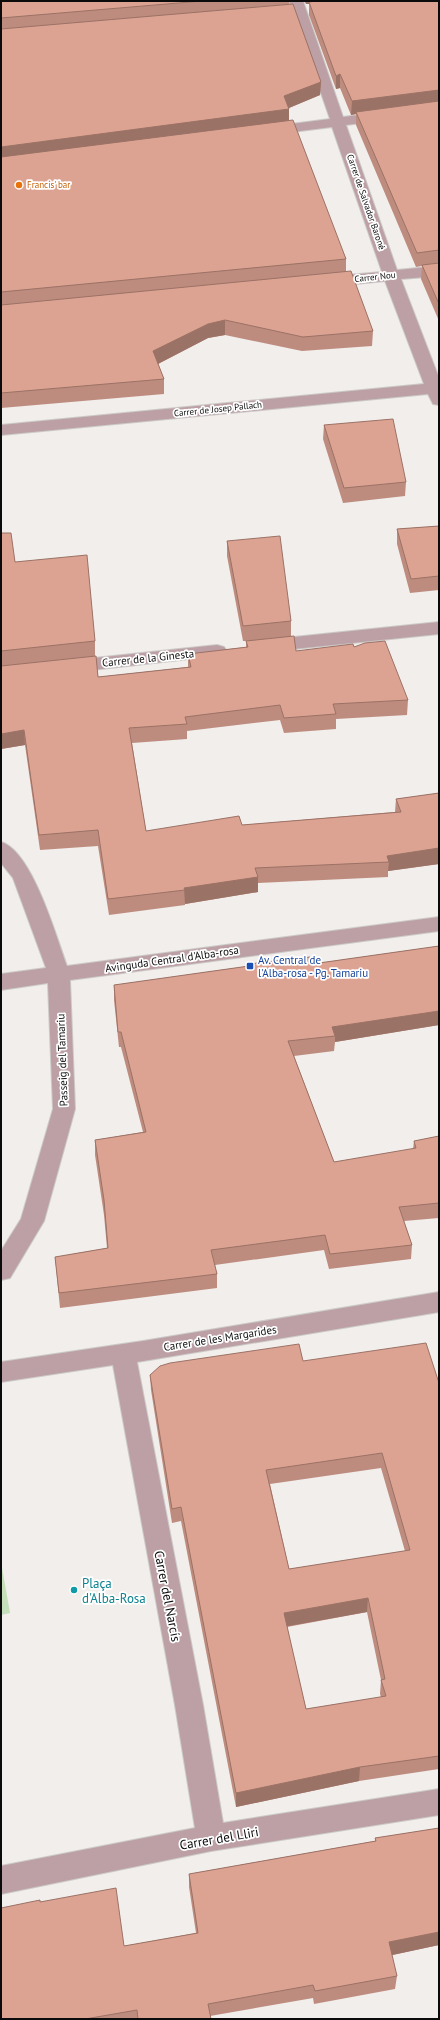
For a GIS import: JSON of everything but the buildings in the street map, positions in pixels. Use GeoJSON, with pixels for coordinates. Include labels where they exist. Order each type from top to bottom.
{"type":"FeatureCollection","features":[{"type":"Feature","properties":{"kind":"street"},"geometry":{"type":"LineString","coordinates":[[284,12],[298,6],[315,9]]}},
{"type":"Feature","properties":{"kind":"street","name":"Carrer de Salvador Baroné"},"geometry":{"type":"LineString","coordinates":[[298,6],[391,275],[436,394]]}},
{"type":"Feature","properties":{"kind":"street"},"geometry":{"type":"LineString","coordinates":[[252,133],[439,109]]}},
{"type":"Feature","properties":{"kind":"street","name":"Carrer Nou"},"geometry":{"type":"LineString","coordinates":[[311,283],[439,270]]}},
{"type":"Feature","properties":{"kind":"street","name":"Carrer de Josep Pallach"},"geometry":{"type":"LineString","coordinates":[[1,430],[436,394]]}},
{"type":"Feature","properties":{"kind":"street","name":"Carrer de la Ginesta"},"geometry":{"type":"LineString","coordinates":[[48,669],[439,628]]}},
{"type":"Feature","properties":{"kind":"street","name":"Passeig del Tamariu"},"geometry":{"type":"LineString","coordinates":[[1,849],[23,876],[59,974],[64,1109],[32,1221],[1,1272]]}},
{"type":"Feature","properties":{"kind":"street","name":"Avinguda Central d'Alba-rosa"},"geometry":{"type":"LineString","coordinates":[[1,982],[439,924]]}},
{"type":"Feature","properties":{"kind":"street","name":"Carrer de les Margarides"},"geometry":{"type":"LineString","coordinates":[[1,1372],[122,1354],[439,1302]]}},
{"type":"Feature","properties":{"kind":"street","name":"Carrer del Narcís"},"geometry":{"type":"LineString","coordinates":[[122,1354],[187,1697],[211,1838]]}},
{"type":"Feature","properties":{"kind":"street","name":"Carrer del Lliri"},"geometry":{"type":"LineString","coordinates":[[1,1880],[211,1838],[439,1802]]}},
{"type":"Feature","properties":{"kind":"green space"},"geometry":{"type":"Polygon","coordinates":[[[1,1562],[10,1613],[1,1615],[1,1562]]]}},
{"type":"Feature","properties":{"kind":"place","name":"Francis' bar"},"geometry":{"type":"Point","coordinates":[19,185]}},
{"type":"Feature","properties":{"kind":"place","name":"Av. Central de l'Alba-rosa - Pg. Tamariu"},"geometry":{"type":"Point","coordinates":[250,966]}},
{"type":"Feature","properties":{"kind":"place","name":"Plaça d'Alba-Rosa"},"geometry":{"type":"Point","coordinates":[74,1590]}}]}
